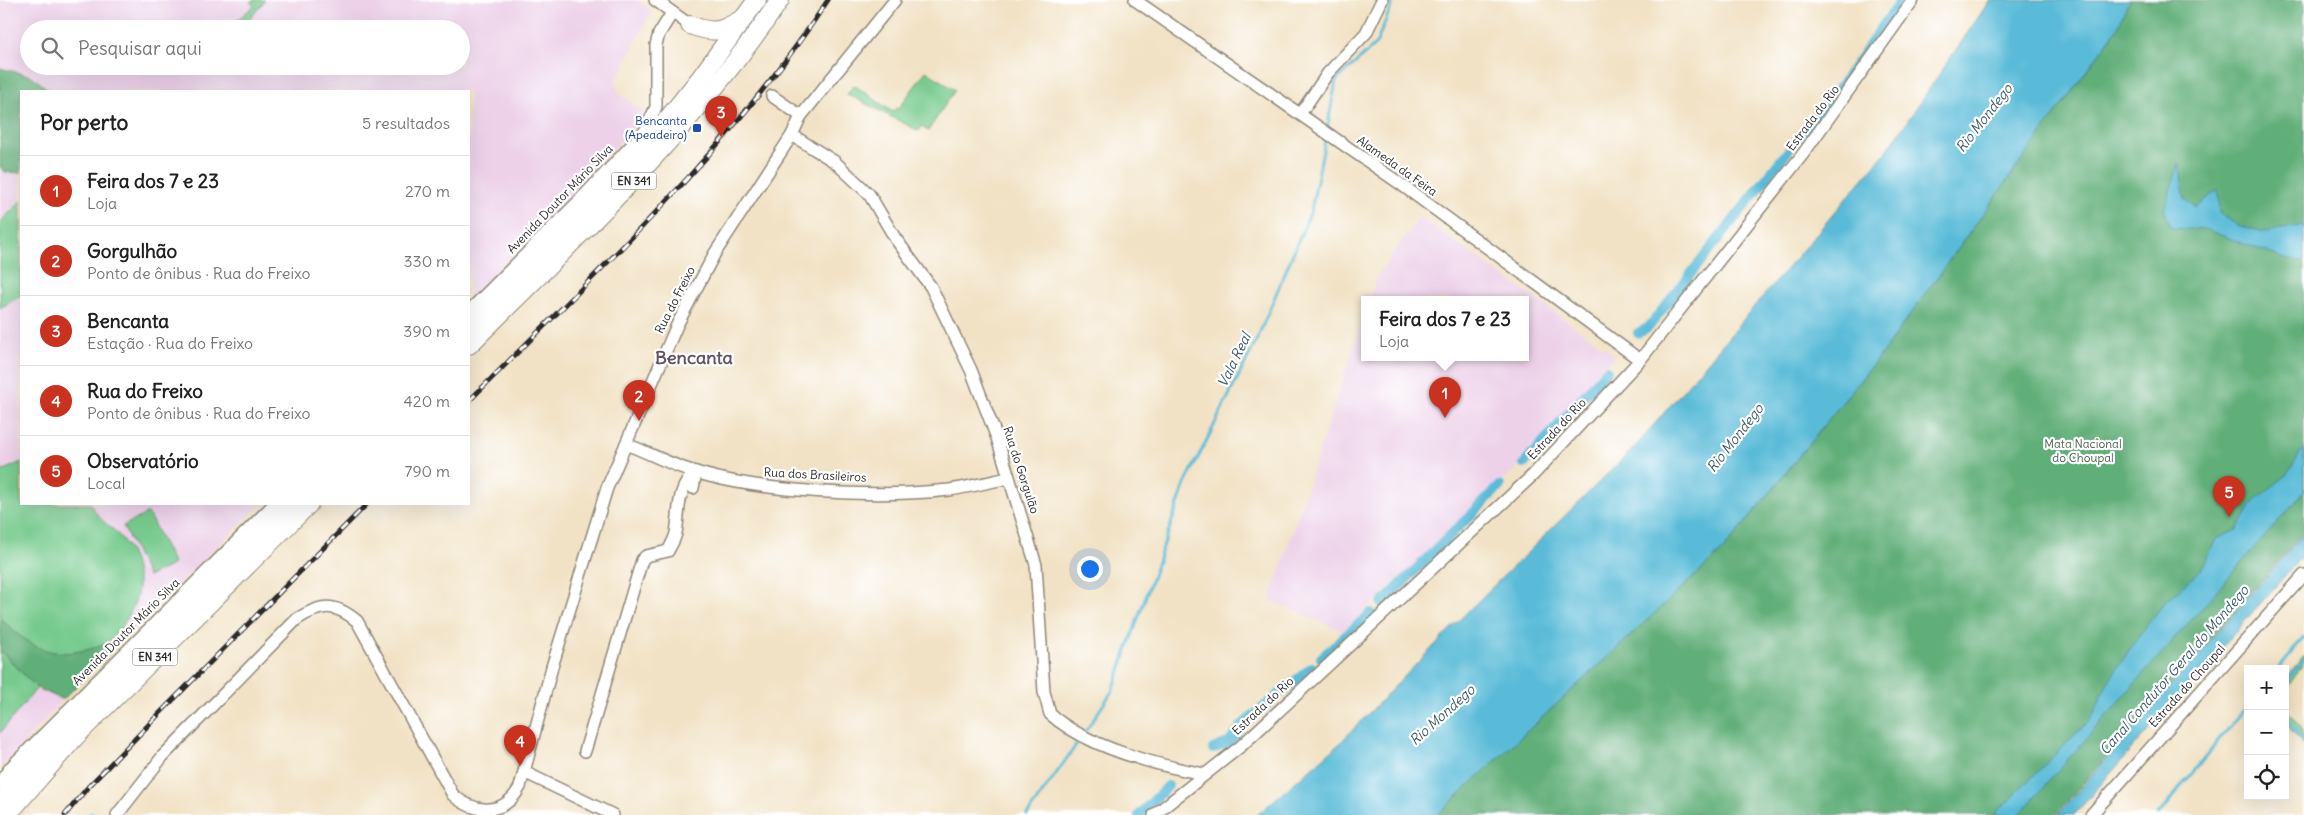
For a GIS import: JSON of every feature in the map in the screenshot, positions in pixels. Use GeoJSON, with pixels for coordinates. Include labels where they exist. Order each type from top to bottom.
{"type":"FeatureCollection","features":[{"type":"Feature","properties":{"kind":"highway"},"geometry":{"type":"LineString","coordinates":[[690,25],[706,31],[717,32],[746,16],[757,0]]}},
{"type":"Feature","properties":{"kind":"highway","name":"EN 341"},"geometry":{"type":"LineString","coordinates":[[470,344],[634,180],[688,121],[780,0]]}},
{"type":"Feature","properties":{"kind":"highway","name":"EN 341"},"geometry":{"type":"LineString","coordinates":[[470,325],[625,172],[701,77],[746,16]]}},
{"type":"Feature","properties":{"kind":"highway"},"geometry":{"type":"LineString","coordinates":[[690,25],[709,47],[710,54],[701,77]]}},
{"type":"Feature","properties":{"kind":"highway","name":"EN 341"},"geometry":{"type":"LineString","coordinates":[[0,801],[62,730],[289,505]]}},
{"type":"Feature","properties":{"kind":"highway","name":"EN 341"},"geometry":{"type":"LineString","coordinates":[[7,815],[76,736],[308,505]]}},
{"type":"Feature","properties":{"kind":"street"},"geometry":{"type":"LineString","coordinates":[[655,0],[690,25]]}},
{"type":"Feature","properties":{"kind":"street","name":"Rua do Freixo"},"geometry":{"type":"LineString","coordinates":[[117,815],[151,770],[200,716],[297,619],[312,610],[323,607],[337,608],[357,621],[453,795],[467,809],[479,814],[494,814],[506,810],[513,802],[524,772],[552,667],[601,507],[677,325],[715,253],[792,136],[801,116],[826,88],[895,0]]}},
{"type":"Feature","properties":{"kind":"street","name":"Alameda da Feira"},"geometry":{"type":"LineString","coordinates":[[1135,0],[1521,271],[1640,360]]}},
{"type":"Feature","properties":{"kind":"street"},"geometry":{"type":"LineString","coordinates":[[1297,112],[1325,67],[1363,27],[1376,0]]}},
{"type":"Feature","properties":{"kind":"street"},"geometry":{"type":"LineString","coordinates":[[1297,112],[1328,73],[1366,33],[1382,0]]}},
{"type":"Feature","properties":{"kind":"street","name":"Estrada do Rio"},"geometry":{"type":"LineString","coordinates":[[1154,815],[1241,746],[1533,475],[1640,360],[1803,154],[1913,0]]}},
{"type":"Feature","properties":{"kind":"street","name":"Avenida Doutor Mário Silva"},"geometry":{"type":"LineString","coordinates":[[470,310],[577,203],[645,130],[656,107],[656,45],[659,34],[672,12]]}},
{"type":"Feature","properties":{"kind":"street"},"geometry":{"type":"LineString","coordinates":[[772,96],[801,116]]}},
{"type":"Feature","properties":{"kind":"street","name":"Rua do Gorgulão"},"geometry":{"type":"LineString","coordinates":[[792,136],[835,162],[860,184],[895,238],[922,273],[971,370],[997,438],[1036,565],[1044,692],[1050,714],[1088,738],[1138,757],[1204,774]]}},
{"type":"Feature","properties":{"kind":"street","name":"Rua dos Brasileiros"},"geometry":{"type":"LineString","coordinates":[[626,444],[696,472],[755,485],[859,492],[949,490],[1008,478]]}},
{"type":"Feature","properties":{"kind":"street"},"geometry":{"type":"LineString","coordinates":[[693,488],[696,472]]}},
{"type":"Feature","properties":{"kind":"street"},"geometry":{"type":"LineString","coordinates":[[585,751],[642,560],[646,556],[668,551],[676,534],[678,501],[684,486],[696,472]]}},
{"type":"Feature","properties":{"kind":"street","name":"Avenida Doutor Mário Silva"},"geometry":{"type":"LineString","coordinates":[[0,782],[10,768],[273,505]]}},
{"type":"Feature","properties":{"kind":"street","name":"Estrada do Choupal"},"geometry":{"type":"LineString","coordinates":[[2091,815],[2304,575]]}},
{"type":"Feature","properties":{"kind":"street"},"geometry":{"type":"LineString","coordinates":[[524,772],[613,815]]}},
{"type":"Feature","properties":{"kind":"shaded area"},"geometry":{"type":"Polygon","coordinates":[[[0,0],[637,0],[652,11],[616,80],[617,90],[621,95],[645,113],[564,205],[470,298],[470,90],[20,90],[20,505],[260,505],[79,683],[0,769],[0,0]]]}},
{"type":"Feature","properties":{"kind":"shaded area"},"geometry":{"type":"Polygon","coordinates":[[[1420,217],[1615,355],[1512,473],[1343,631],[1270,600],[1361,326],[1361,361],[1529,361],[1529,296],[1371,296],[1378,275],[1420,217]]]}},
{"type":"Feature","properties":{"kind":"green space"},"geometry":{"type":"Polygon","coordinates":[[[253,0],[265,0],[250,20],[237,20],[254,6],[250,2],[253,0]]]}},
{"type":"Feature","properties":{"kind":"green space","name":"Mata Nacional do Choupal"},"geometry":{"type":"Polygon","coordinates":[[[2129,0],[2304,0],[2304,532],[2055,815],[1437,815],[1725,548],[1883,352],[2117,29],[2129,0]]]}},
{"type":"Feature","properties":{"kind":"green space"},"geometry":{"type":"Polygon","coordinates":[[[0,68],[20,73],[20,75],[32,76],[49,90],[20,90],[20,173],[5,172],[0,167],[0,68]]]}},
{"type":"Feature","properties":{"kind":"green space"},"geometry":{"type":"Polygon","coordinates":[[[926,71],[955,90],[928,131],[922,126],[919,131],[847,94],[854,85],[893,112],[896,108],[898,109],[926,71]]]}},
{"type":"Feature","properties":{"kind":"green space"},"geometry":{"type":"Polygon","coordinates":[[[20,202],[20,297],[0,308],[0,222],[20,202]]]}},
{"type":"Feature","properties":{"kind":"green space"},"geometry":{"type":"Polygon","coordinates":[[[20,462],[20,505],[92,505],[101,519],[117,533],[128,548],[135,565],[138,581],[134,605],[114,636],[96,649],[70,654],[43,650],[21,637],[0,618],[0,472],[20,462]]]}},
{"type":"Feature","properties":{"kind":"green space"},"geometry":{"type":"Polygon","coordinates":[[[148,513],[174,564],[148,577],[123,526],[148,513]]]}},
{"type":"Feature","properties":{"kind":"green space"},"geometry":{"type":"Polygon","coordinates":[[[0,618],[24,639],[35,646],[47,650],[72,652],[103,645],[111,651],[63,700],[37,688],[0,650],[0,618]]]}},
{"type":"Feature","properties":{"kind":"green space"},"geometry":{"type":"Polygon","coordinates":[[[0,650],[37,688],[0,733],[0,650]]]}},
{"type":"Feature","properties":{"kind":"green space"},"geometry":{"type":"Polygon","coordinates":[[[2304,656],[2301,666],[2289,685],[2289,675],[2304,656]]]}},
{"type":"Feature","properties":{"kind":"green space"},"geometry":{"type":"Polygon","coordinates":[[[2289,711],[2302,731],[2304,746],[2289,727],[2289,711]]]}},
{"type":"Feature","properties":{"kind":"water","name":"Rio Mondego"},"geometry":{"type":"Polygon","coordinates":[[[1990,0],[2129,0],[2117,29],[1883,352],[1725,548],[1437,815],[1257,815],[1338,745],[1468,611],[1635,447],[1886,152],[1990,0]]]}},
{"type":"Feature","properties":{"kind":"water"},"geometry":{"type":"Polygon","coordinates":[[[2179,164],[2185,199],[2195,207],[2218,190],[2219,213],[2237,225],[2265,232],[2304,225],[2304,261],[2288,260],[2207,230],[2171,228],[2164,209],[2179,164]]]}},
{"type":"Feature","properties":{"kind":"water"},"geometry":{"type":"Polygon","coordinates":[[[2304,447],[2304,492],[2019,815],[1994,815],[2091,719],[2108,682],[2140,634],[2166,601],[2201,570],[2216,539],[2237,530],[2255,500],[2287,475],[2304,447]]]}},
{"type":"Feature","properties":{"kind":"water","name":"Canal Condutor Geral do Mondego"},"geometry":{"type":"Polygon","coordinates":[[[2304,534],[2304,554],[2074,815],[2057,815],[2304,534]]]}},
{"type":"Feature","properties":{"kind":"waterway","name":"Vala Real"},"geometry":{"type":"LineString","coordinates":[[1327,129],[1336,81],[1376,44],[1394,0]]}},
{"type":"Feature","properties":{"kind":"waterway"},"geometry":{"type":"LineString","coordinates":[[1796,141],[1842,84],[1901,0]]}},
{"type":"Feature","properties":{"kind":"waterway","name":"Vala Real"},"geometry":{"type":"LineString","coordinates":[[1085,732],[1113,690],[1185,484],[1257,339],[1311,211],[1326,135]]}},
{"type":"Feature","properties":{"kind":"waterway"},"geometry":{"type":"LineString","coordinates":[[1638,333],[1648,328],[1788,151]]}},
{"type":"Feature","properties":{"kind":"waterway"},"geometry":{"type":"LineString","coordinates":[[1524,464],[1607,370]]}},
{"type":"Feature","properties":{"kind":"waterway"},"geometry":{"type":"LineString","coordinates":[[1382,603],[1500,486]]}},
{"type":"Feature","properties":{"kind":"waterway"},"geometry":{"type":"LineString","coordinates":[[1321,658],[1371,613]]}},
{"type":"Feature","properties":{"kind":"waterway"},"geometry":{"type":"LineString","coordinates":[[2281,665],[2304,637]]}},
{"type":"Feature","properties":{"kind":"waterway"},"geometry":{"type":"LineString","coordinates":[[2203,658],[2212,666]]}},
{"type":"Feature","properties":{"kind":"waterway"},"geometry":{"type":"LineString","coordinates":[[2289,678],[2304,660]]}},
{"type":"Feature","properties":{"kind":"waterway"},"geometry":{"type":"LineString","coordinates":[[1213,749],[1230,742],[1242,725],[1312,667]]}},
{"type":"Feature","properties":{"kind":"waterway"},"geometry":{"type":"LineString","coordinates":[[2158,815],[2244,710]]}},
{"type":"Feature","properties":{"kind":"waterway"},"geometry":{"type":"LineString","coordinates":[[2289,723],[2304,742]]}},
{"type":"Feature","properties":{"kind":"waterway","name":"Vala Real"},"geometry":{"type":"LineString","coordinates":[[1027,815],[1079,741]]}},
{"type":"Feature","properties":{"kind":"waterway"},"geometry":{"type":"LineString","coordinates":[[1139,815],[1168,786]]}},
{"type":"Feature","properties":{"kind":"railway"},"geometry":{"type":"LineString","coordinates":[[470,400],[612,258],[704,160],[748,108],[828,0]]}},
{"type":"Feature","properties":{"kind":"railway"},"geometry":{"type":"LineString","coordinates":[[65,815],[88,787],[366,505]]}},
{"type":"Feature","properties":{"kind":"place","name":"Bencanta (Apeadeiro)"},"geometry":{"type":"Point","coordinates":[697,128]}},
{"type":"Feature","properties":{"kind":"place","name":"Bencanta"},"geometry":{"type":"Point","coordinates":[721,137]}},
{"type":"Feature","properties":{"kind":"place","name":"Feira dos 7 e 23"},"geometry":{"type":"Point","coordinates":[1445,418]}},
{"type":"Feature","properties":{"kind":"place","name":"Gorgulhão"},"geometry":{"type":"Point","coordinates":[639,421]}},
{"type":"Feature","properties":{"kind":"place","name":"Observatório"},"geometry":{"type":"Point","coordinates":[2229,517]}},
{"type":"Feature","properties":{"kind":"place","name":"Rua do Freixo"},"geometry":{"type":"Point","coordinates":[520,766]}},
{"type":"Feature","properties":{"kind":"district","name":"Bencanta"},"geometry":{"type":"Point","coordinates":[694,358]}}]}
